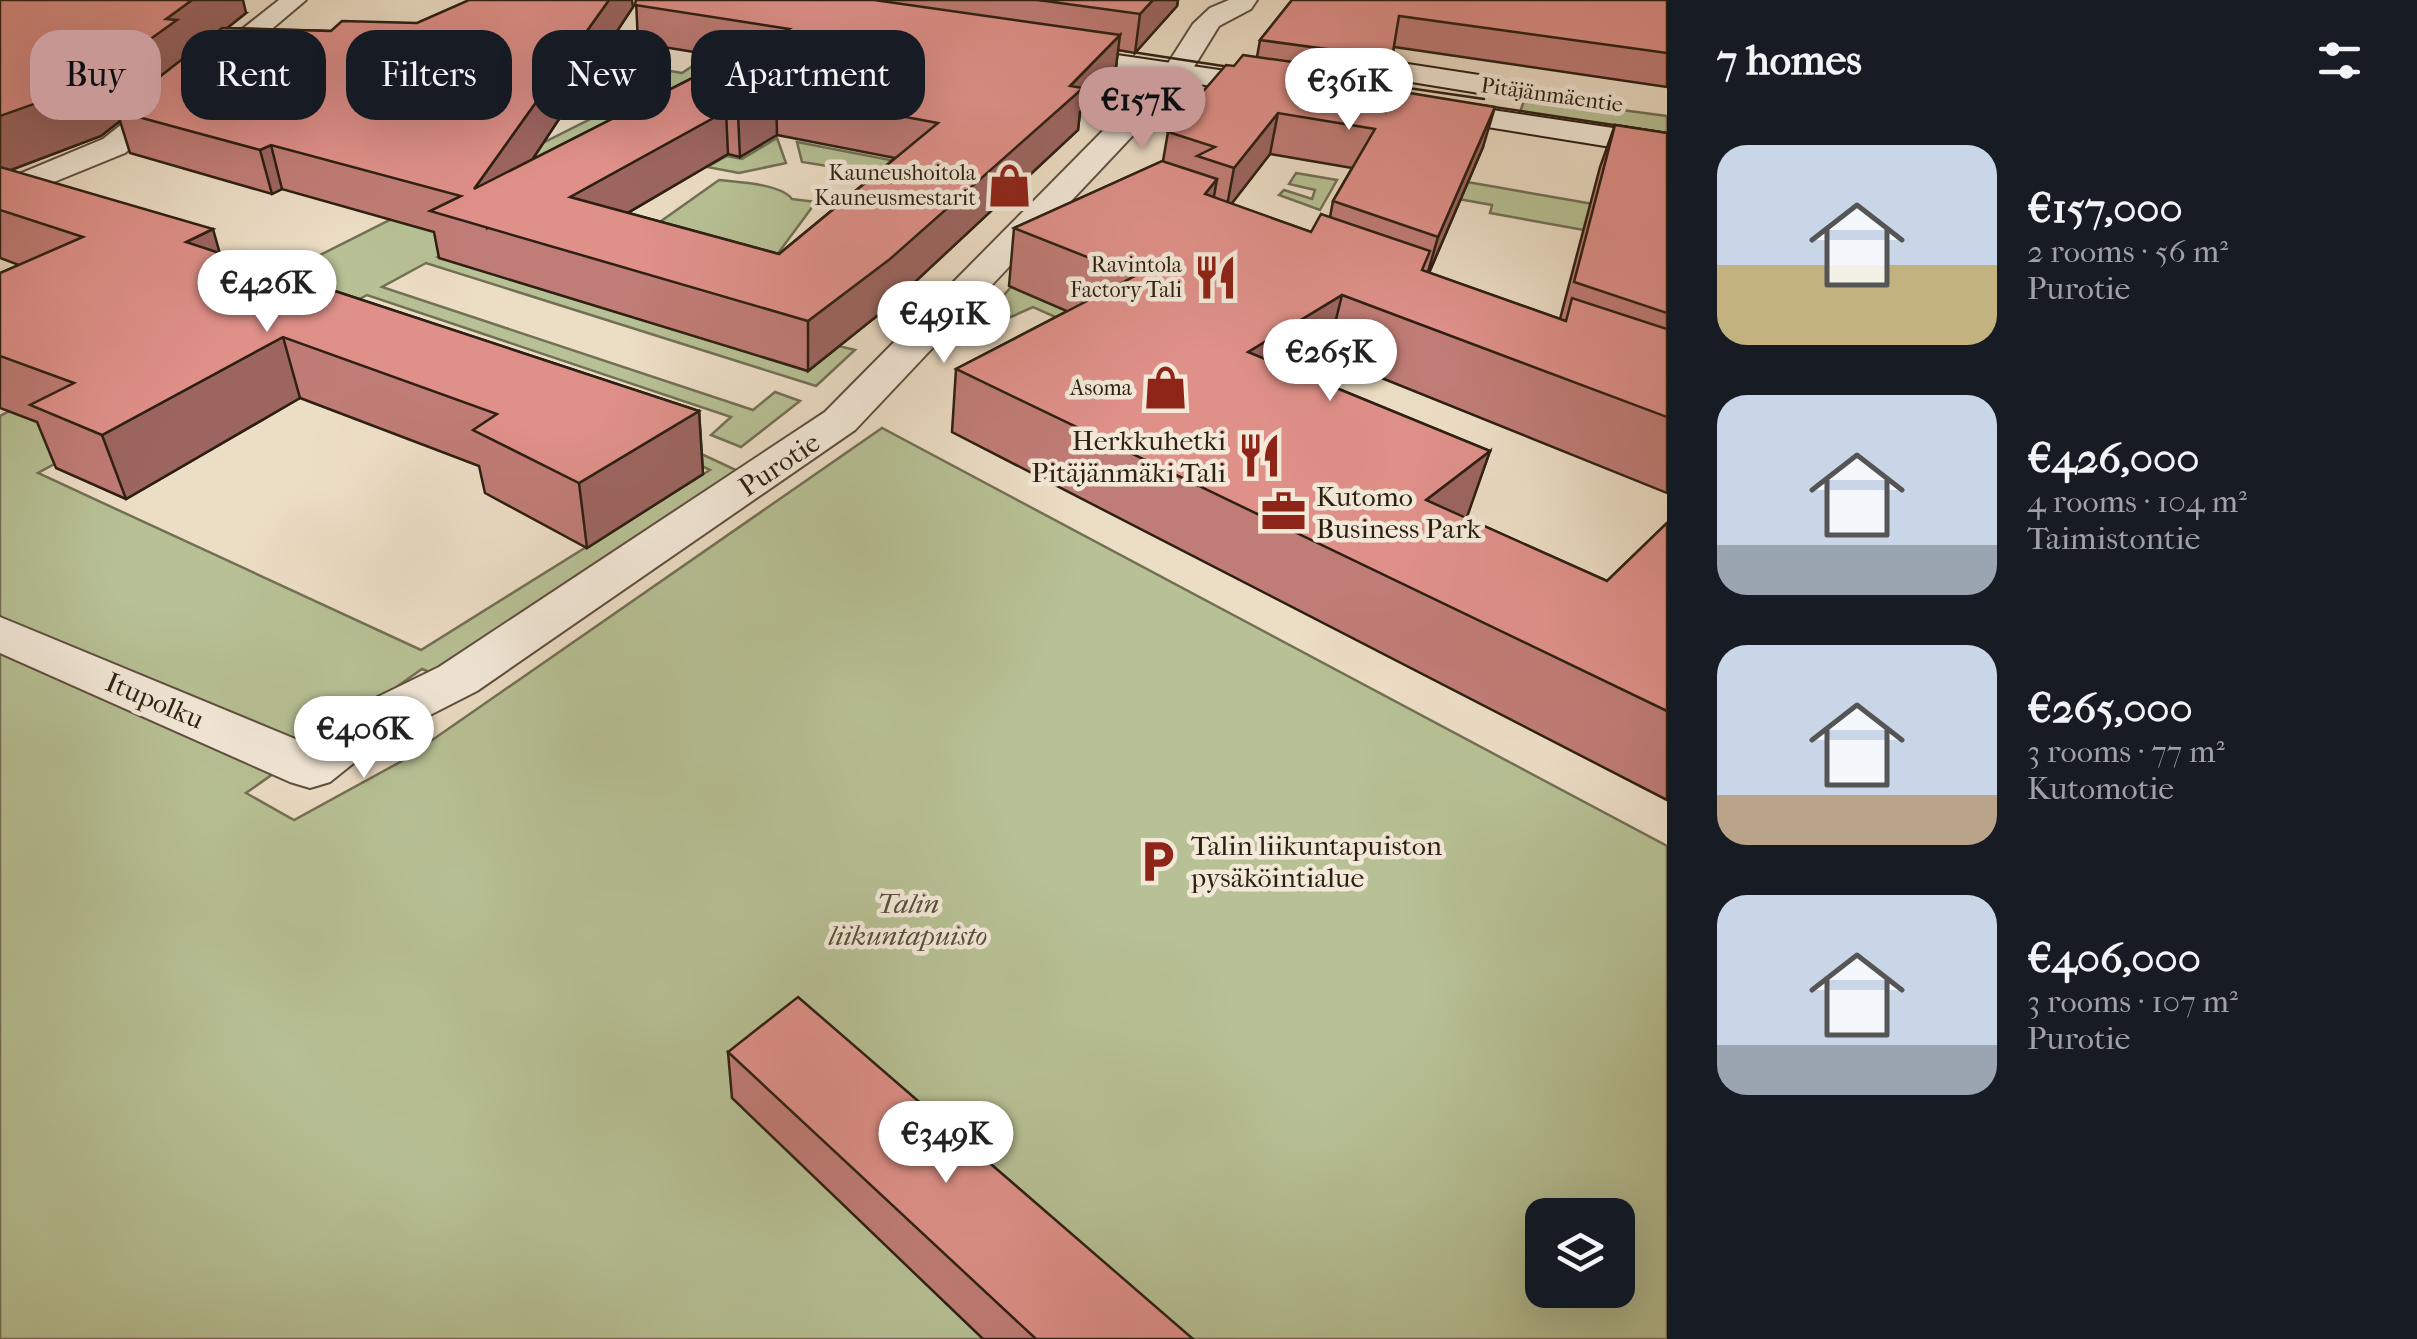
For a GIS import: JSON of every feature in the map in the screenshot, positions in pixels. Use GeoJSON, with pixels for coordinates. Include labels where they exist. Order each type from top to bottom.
{"type":"FeatureCollection","features":[{"type":"Feature","properties":{"kind":"main road"},"geometry":{"type":"LineString","coordinates":[[1021,49],[1323,94]]}},
{"type":"Feature","properties":{"kind":"main road","name":"Pitäjänmäentie"},"geometry":{"type":"LineString","coordinates":[[1291,55],[1500,87]]}},
{"type":"Feature","properties":{"kind":"main road","name":"Pitäjänmäentie"},"geometry":{"type":"LineString","coordinates":[[1395,104],[1667,146]]}},
{"type":"Feature","properties":{"kind":"street"},"geometry":{"type":"LineString","coordinates":[[0,194],[114,146],[294,0]]}},
{"type":"Feature","properties":{"kind":"street"},"geometry":{"type":"LineString","coordinates":[[1244,2],[1253,12],[1210,42],[1221,8],[1244,2]]}},
{"type":"Feature","properties":{"kind":"street","name":"Purotie"},"geometry":{"type":"LineString","coordinates":[[310,768],[366,725],[458,678],[840,422],[1095,179],[1177,72],[1210,42]]}},
{"type":"Feature","properties":{"kind":"street","name":"Itupolku"},"geometry":{"type":"LineString","coordinates":[[0,633],[310,768]]}},
{"type":"Feature","properties":{"kind":"green space","name":"Talin liikuntapuisto"},"geometry":{"type":"Polygon","coordinates":[[[760,21],[794,30],[746,30],[760,21]]]}},
{"type":"Feature","properties":{"kind":"green space","name":"Talin liikuntapuisto"},"geometry":{"type":"Polygon","coordinates":[[[691,67],[691,120],[438,257],[808,371],[839,346],[855,350],[816,386],[426,263],[382,287],[753,410],[775,392],[800,401],[741,447],[711,435],[731,417],[367,295],[38,473],[421,650],[710,470],[683,457],[693,450],[742,473],[432,673],[422,669],[246,793],[294,820],[402,761],[882,428],[1667,846],[1667,1339],[0,1339],[0,416],[588,120],[671,120],[671,71],[682,73],[691,67]]]}},
{"type":"Feature","properties":{"kind":"green space"},"geometry":{"type":"Polygon","coordinates":[[[1525,97],[1667,116],[1667,139],[1519,116],[1525,97]]]}},
{"type":"Feature","properties":{"kind":"green space"},"geometry":{"type":"Polygon","coordinates":[[[777,138],[786,163],[739,173],[707,167],[727,156],[742,159],[777,138]]]}},
{"type":"Feature","properties":{"kind":"green space"},"geometry":{"type":"Polygon","coordinates":[[[797,142],[895,161],[885,169],[845,175],[834,167],[802,162],[797,142]]]}},
{"type":"Feature","properties":{"kind":"green space"},"geometry":{"type":"Polygon","coordinates":[[[1296,173],[1337,180],[1320,210],[1279,195],[1284,190],[1312,199],[1315,190],[1289,184],[1296,173]]]}},
{"type":"Feature","properties":{"kind":"green space"},"geometry":{"type":"Polygon","coordinates":[[[1433,176],[1593,204],[1667,245],[1490,213],[1492,205],[1425,193],[1433,176]]]}},
{"type":"Feature","properties":{"kind":"green space"},"geometry":{"type":"Polygon","coordinates":[[[719,180],[769,187],[792,199],[816,202],[776,256],[657,224],[719,180]]]}},
{"type":"Feature","properties":{"kind":"green space"},"geometry":{"type":"Polygon","coordinates":[[[1011,287],[1081,317],[1069,323],[1033,307],[1011,317],[990,311],[1011,287]]]}},
{"type":"Feature","properties":{"kind":"building"},"geometry":{"type":"Polygon","coordinates":[[[0,0],[192,0],[166,19],[177,20],[161,31],[30,30],[30,105],[0,116],[0,0]]]}},
{"type":"Feature","properties":{"kind":"building"},"geometry":{"type":"Polygon","coordinates":[[[469,0],[609,0],[588,30],[532,30],[532,108],[474,189],[610,120],[671,120],[671,89],[691,79],[691,120],[710,120],[570,197],[779,254],[938,123],[922,120],[925,120],[925,30],[787,30],[635,5],[636,0],[874,0],[1120,35],[1070,86],[1083,88],[890,259],[808,321],[430,211],[461,196],[271,145],[260,150],[149,120],[161,120],[161,76],[181,60],[181,120],[326,120],[326,31],[342,21],[417,23],[469,0]]]}},
{"type":"Feature","properties":{"kind":"building"},"geometry":{"type":"Polygon","coordinates":[[[1038,0],[1153,0],[1140,14],[1038,0]]]}},
{"type":"Feature","properties":{"kind":"building"},"geometry":{"type":"Polygon","coordinates":[[[1292,0],[1667,0],[1667,53],[1399,16],[1392,58],[1260,40],[1292,0]]]}},
{"type":"Feature","properties":{"kind":"building"},"geometry":{"type":"Polygon","coordinates":[[[222,28],[295,30],[219,30],[222,28]]]}},
{"type":"Feature","properties":{"kind":"building"},"geometry":{"type":"Polygon","coordinates":[[[1243,55],[1390,76],[1385,113],[1397,91],[1495,107],[1438,237],[1333,201],[1375,129],[1278,113],[1234,168],[1197,156],[1215,147],[1168,132],[1226,65],[1234,66],[1243,55]]]}},
{"type":"Feature","properties":{"kind":"building"},"geometry":{"type":"Polygon","coordinates":[[[1615,125],[1667,133],[1667,313],[1574,282],[1615,125]]]}},
{"type":"Feature","properties":{"kind":"building"},"geometry":{"type":"Polygon","coordinates":[[[1162,161],[1217,179],[1205,194],[1311,232],[1321,214],[1430,251],[1422,270],[1566,321],[1572,298],[1667,329],[1667,417],[1342,295],[1248,352],[1490,451],[1426,500],[1607,581],[1667,523],[1667,711],[956,369],[1135,276],[1014,228],[1162,161]]]}},
{"type":"Feature","properties":{"kind":"building"},"geometry":{"type":"Polygon","coordinates":[[[0,167],[213,229],[186,242],[699,411],[579,483],[473,430],[497,414],[283,337],[102,435],[30,405],[74,383],[0,356],[0,273],[83,237],[0,210],[0,167]]]}},
{"type":"Feature","properties":{"kind":"building"},"geometry":{"type":"Polygon","coordinates":[[[798,997],[1193,1339],[1036,1339],[728,1052],[798,997]]]}},
{"type":"Feature","properties":{"kind":"tram line"},"geometry":{"type":"LineString","coordinates":[[1106,48],[1249,70]]}},
{"type":"Feature","properties":{"kind":"tram line"},"geometry":{"type":"LineString","coordinates":[[1360,81],[1484,99]]}},
{"type":"Feature","properties":{"kind":"tram line"},"geometry":{"type":"LineString","coordinates":[[1467,103],[1667,133]]}},
{"type":"Feature","properties":{"kind":"place","name":"Kauneushoitola Kauneusmestarit"},"geometry":{"type":"Point","coordinates":[1009,185]}},
{"type":"Feature","properties":{"kind":"place","name":"Ravintola Factory Tali"},"geometry":{"type":"Point","coordinates":[1215,277]}},
{"type":"Feature","properties":{"kind":"place","name":"Asoma"},"geometry":{"type":"Point","coordinates":[1165,387]}},
{"type":"Feature","properties":{"kind":"place","name":"Herkkuhetki Pitäjänmäki Tali"},"geometry":{"type":"Point","coordinates":[1259,456]}},
{"type":"Feature","properties":{"kind":"place","name":"Kutomo Business Park"},"geometry":{"type":"Point","coordinates":[1283,512]}},
{"type":"Feature","properties":{"kind":"place","name":"Talin liikuntapuiston pysäköintialue"},"geometry":{"type":"Point","coordinates":[1158,861]}}]}
